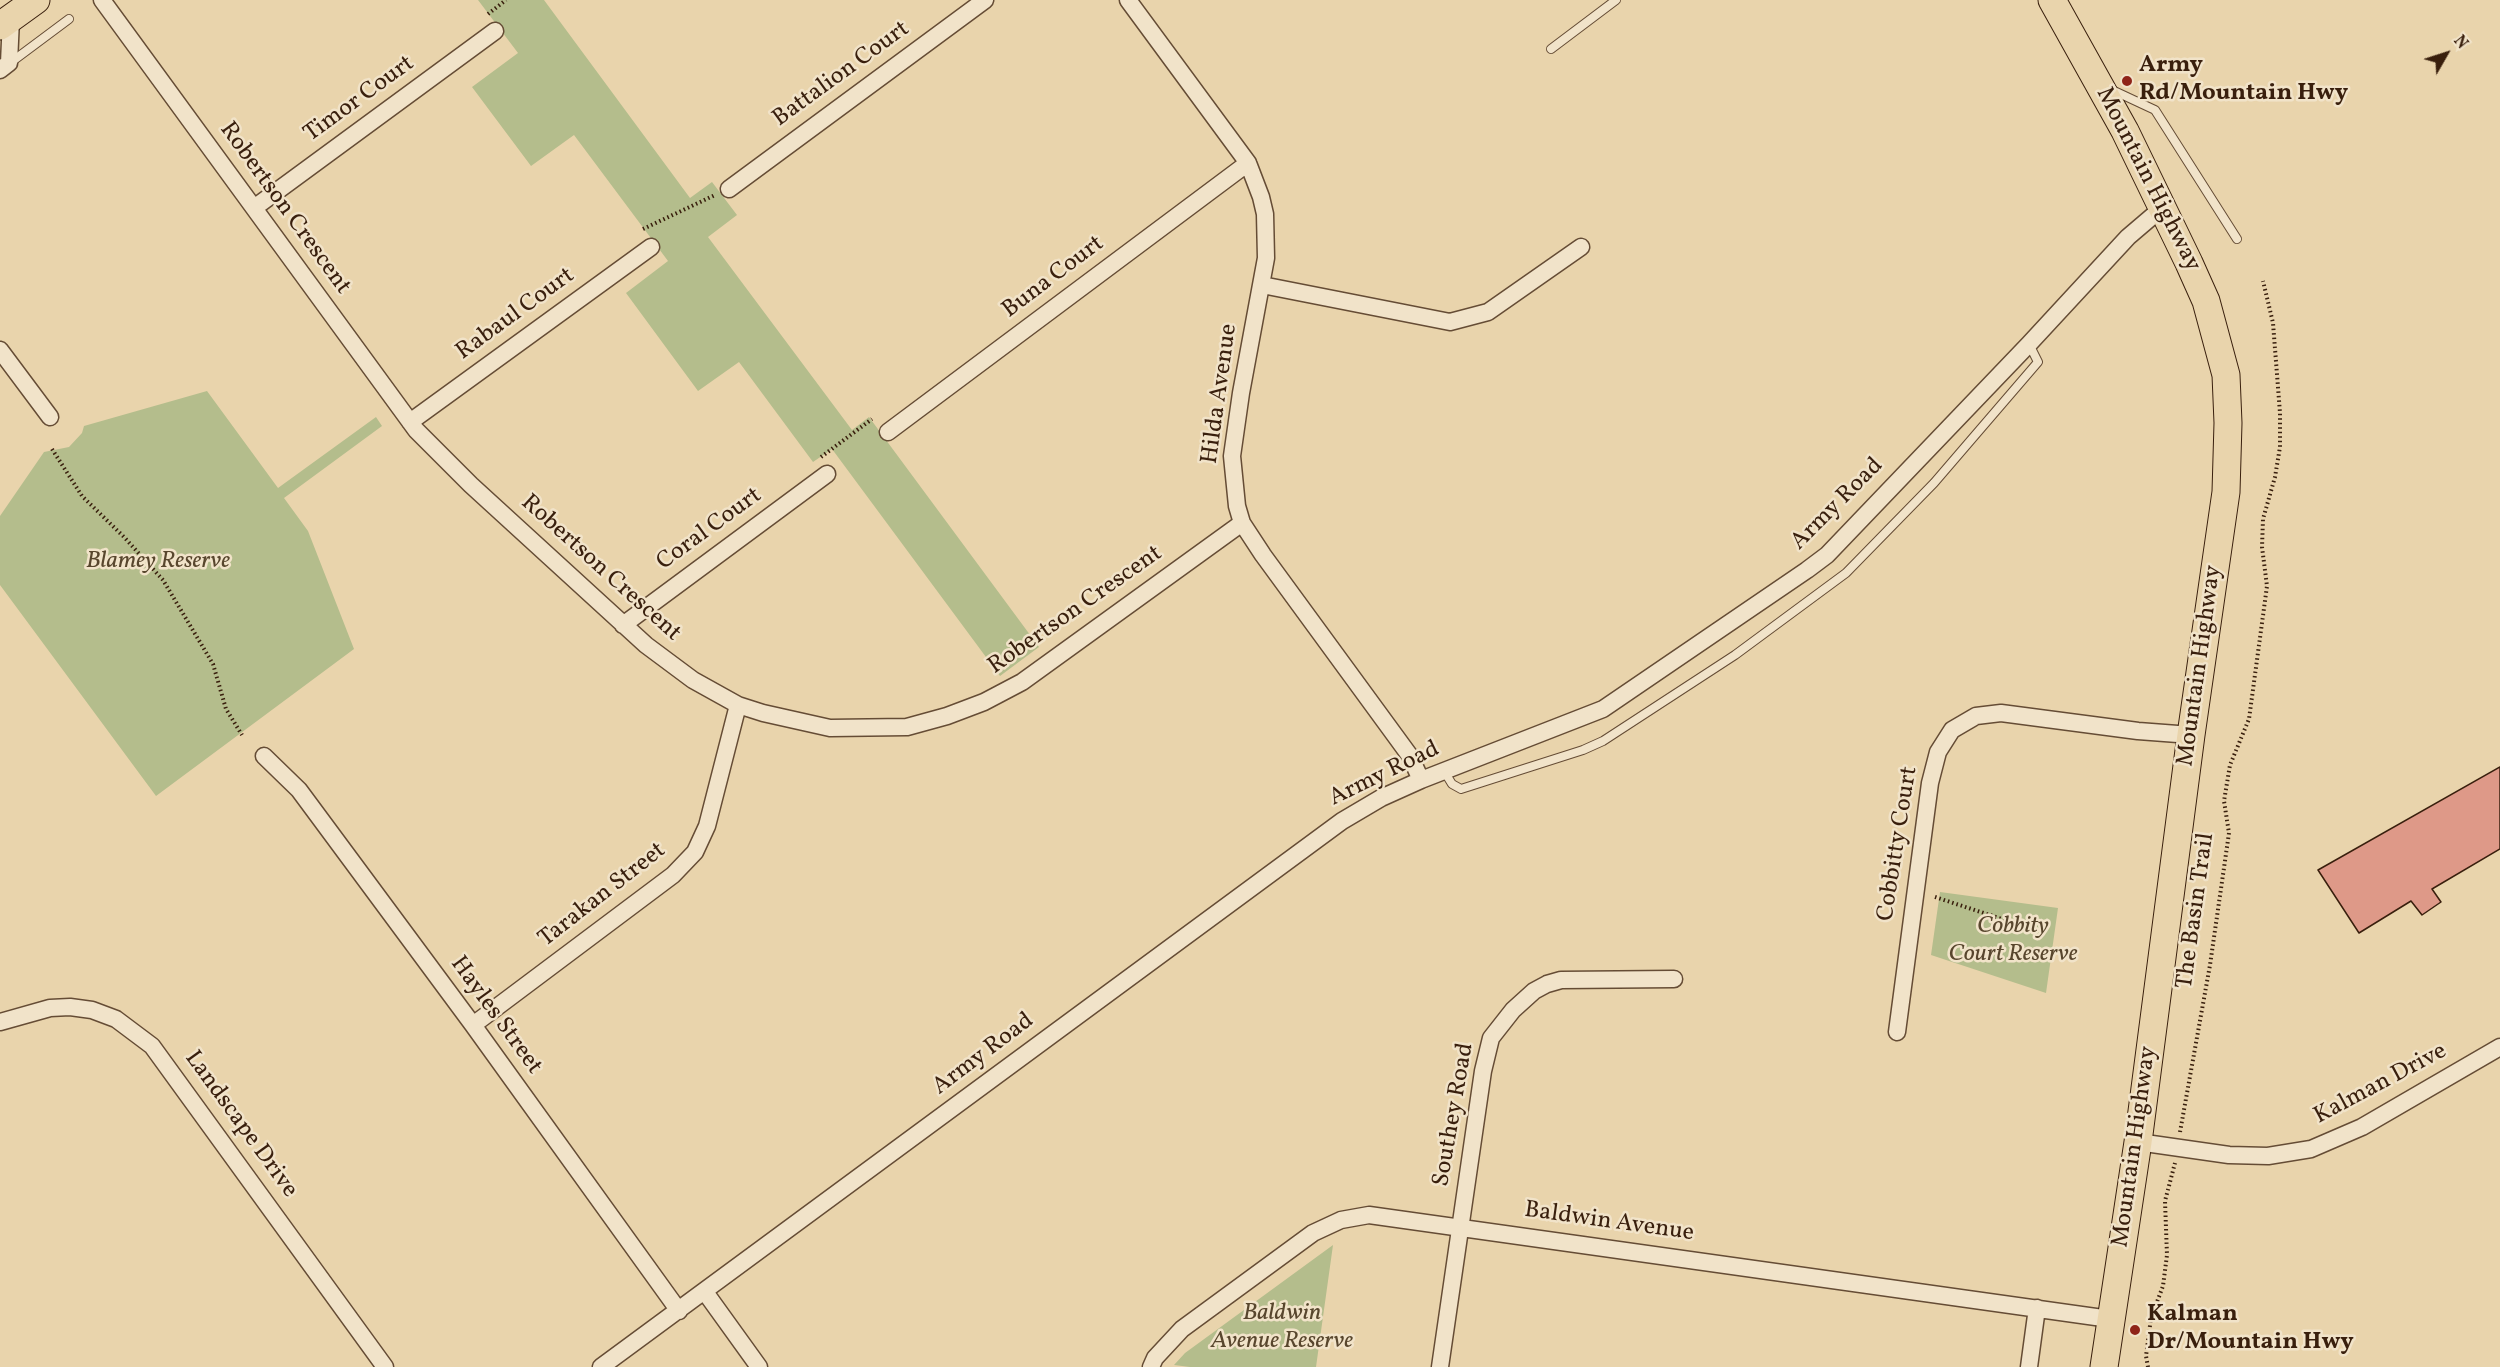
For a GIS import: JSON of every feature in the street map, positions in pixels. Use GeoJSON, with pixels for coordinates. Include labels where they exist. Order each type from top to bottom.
{"type":"FeatureCollection","features":[{"type":"Feature","properties":{"kind":"main road"},"geometry":{"type":"LineString","coordinates":[[5,22],[36,0]]}},
{"type":"Feature","properties":{"kind":"main road","name":"Mountain Highway"},"geometry":{"type":"LineString","coordinates":[[2052,0],[2099,84],[2206,301],[2226,375],[2228,423],[2226,492],[2191,735],[2138,1142],[2104,1367]]}},
{"type":"Feature","properties":{"kind":"street","name":"Robertson Crescent"},"geometry":{"type":"LineString","coordinates":[[102,0],[410,422],[471,485],[646,645],[693,680],[738,705],[830,728],[907,727],[947,716],[984,702],[1022,681],[1242,523]]}},
{"type":"Feature","properties":{"kind":"street","name":"Battalion Court"},"geometry":{"type":"LineString","coordinates":[[729,189],[985,0]]}},
{"type":"Feature","properties":{"kind":"street","name":"Hilda Avenue"},"geometry":{"type":"LineString","coordinates":[[1128,0],[1248,163],[1262,197],[1265,214],[1266,258],[1240,393],[1232,456],[1237,506],[1242,523],[1410,756],[1421,780]]}},
{"type":"Feature","properties":{"kind":"street"},"geometry":{"type":"LineString","coordinates":[[5,22],[5,66]]}},
{"type":"Feature","properties":{"kind":"street","name":"Timor Court"},"geometry":{"type":"LineString","coordinates":[[254,208],[495,31]]}},
{"type":"Feature","properties":{"kind":"street","name":"Buna Court"},"geometry":{"type":"LineString","coordinates":[[888,432],[1248,163]]}},
{"type":"Feature","properties":{"kind":"street","name":"Army Road"},"geometry":{"type":"LineString","coordinates":[[601,1367],[1342,821],[1381,798],[1421,780],[1603,709],[1807,570],[1827,555],[2128,237],[2162,208]]}},
{"type":"Feature","properties":{"kind":"street","name":"Rabaul Court"},"geometry":{"type":"LineString","coordinates":[[410,422],[651,247]]}},
{"type":"Feature","properties":{"kind":"street"},"geometry":{"type":"LineString","coordinates":[[1262,285],[1450,322],[1488,312],[1581,247]]}},
{"type":"Feature","properties":{"kind":"street"},"geometry":{"type":"LineString","coordinates":[[0,350],[50,417]]}},
{"type":"Feature","properties":{"kind":"street","name":"Coral Court"},"geometry":{"type":"LineString","coordinates":[[623,625],[826,474]]}},
{"type":"Feature","properties":{"kind":"street","name":"Tarakan Street"},"geometry":{"type":"LineString","coordinates":[[473,1025],[673,875],[695,852],[707,826],[738,705]]}},
{"type":"Feature","properties":{"kind":"street","name":"Cobbitty Court"},"geometry":{"type":"LineString","coordinates":[[1897,1032],[1930,783],[1938,752],[1952,730],[1976,716],[2001,713],[2138,731],[2191,735]]}},
{"type":"Feature","properties":{"kind":"street","name":"Hayles Street"},"geometry":{"type":"LineString","coordinates":[[264,756],[299,790],[473,1025],[679,1311]]}},
{"type":"Feature","properties":{"kind":"street","name":"Southey Road"},"geometry":{"type":"LineString","coordinates":[[1440,1367],[1483,1071],[1491,1038],[1513,1010],[1534,991],[1547,984],[1561,980],[1674,980]]}},
{"type":"Feature","properties":{"kind":"street","name":"Landscape Drive"},"geometry":{"type":"LineString","coordinates":[[0,1022],[50,1008],[70,1007],[92,1010],[116,1018],[152,1046],[385,1367]]}},
{"type":"Feature","properties":{"kind":"street","name":"Kalman Drive"},"geometry":{"type":"LineString","coordinates":[[2138,1142],[2239,1155],[2268,1156],[2311,1149],[2362,1127],[2500,1047]]}},
{"type":"Feature","properties":{"kind":"street","name":"Baldwin Avenue"},"geometry":{"type":"LineString","coordinates":[[1151,1367],[1155,1358],[1182,1329],[1313,1233],[1341,1220],[1369,1215],[2110,1319]]}},
{"type":"Feature","properties":{"kind":"street"},"geometry":{"type":"LineString","coordinates":[[705,1292],[759,1367]]}},
{"type":"Feature","properties":{"kind":"street"},"geometry":{"type":"LineString","coordinates":[[2029,1367],[2037,1308]]}},
{"type":"Feature","properties":{"kind":"lane"},"geometry":{"type":"LineString","coordinates":[[1551,49],[1616,0]]}},
{"type":"Feature","properties":{"kind":"lane"},"geometry":{"type":"LineString","coordinates":[[5,66],[69,19]]}},
{"type":"Feature","properties":{"kind":"lane"},"geometry":{"type":"LineString","coordinates":[[2099,84],[2155,110],[2237,239]]}},
{"type":"Feature","properties":{"kind":"lane"},"geometry":{"type":"LineString","coordinates":[[1444,771],[1452,784],[1461,789],[1583,750],[1603,741],[1735,655],[1846,573],[1934,483],[2038,362],[2029,344]]}},
{"type":"Feature","properties":{"kind":"path"},"geometry":{"type":"LineString","coordinates":[[487,15],[507,0]]}},
{"type":"Feature","properties":{"kind":"path"},"geometry":{"type":"LineString","coordinates":[[643,229],[729,189]]}},
{"type":"Feature","properties":{"kind":"path","name":"The Basin Trail"},"geometry":{"type":"LineString","coordinates":[[2182,1121],[2210,965],[2229,833],[2224,801],[2230,765],[2249,718],[2267,586],[2262,548],[2263,519],[2275,477],[2280,447],[2280,412],[2273,323],[2262,281]]}},
{"type":"Feature","properties":{"kind":"path"},"geometry":{"type":"LineString","coordinates":[[813,462],[872,419]]}},
{"type":"Feature","properties":{"kind":"path"},"geometry":{"type":"LineString","coordinates":[[52,449],[82,496],[124,537],[162,580],[213,664],[226,709],[242,735]]}},
{"type":"Feature","properties":{"kind":"path"},"geometry":{"type":"LineString","coordinates":[[1935,897],[2008,921]]}},
{"type":"Feature","properties":{"kind":"path"},"geometry":{"type":"LineString","coordinates":[[2148,1367],[2146,1356],[2151,1318],[2163,1286],[2167,1254],[2165,1195],[2173,1175]]}},
{"type":"Feature","properties":{"kind":"green space"},"geometry":{"type":"Polygon","coordinates":[[[478,0],[544,0],[690,198],[712,182],[737,215],[708,237],[852,430],[869,417],[1039,647],[1000,676],[832,449],[813,462],[739,362],[698,391],[626,293],[668,261],[574,135],[531,166],[472,87],[518,53],[478,0]]]}},
{"type":"Feature","properties":{"kind":"green space","name":"Blamey Reserve"},"geometry":{"type":"Polygon","coordinates":[[[207,391],[278,488],[376,417],[382,426],[284,498],[308,531],[354,649],[156,796],[0,585],[0,516],[44,452],[69,447],[82,433],[84,426],[207,391]]]}},
{"type":"Feature","properties":{"kind":"green space","name":"Cobbity Court Reserve"},"geometry":{"type":"Polygon","coordinates":[[[1940,892],[2058,908],[2046,993],[1931,955],[1940,892]]]}},
{"type":"Feature","properties":{"kind":"green space","name":"Baldwin Avenue Reserve"},"geometry":{"type":"Polygon","coordinates":[[[1333,1245],[1316,1367],[1174,1365],[1185,1353],[1333,1245]]]}},
{"type":"Feature","properties":{"kind":"building"},"geometry":{"type":"Polygon","coordinates":[[[2500,767],[2500,849],[2432,889],[2441,902],[2422,915],[2411,901],[2359,933],[2318,870],[2500,767]]]}},
{"type":"Feature","properties":{"kind":"place","name":"Army Rd/Mountain Hwy"},"geometry":{"type":"Point","coordinates":[2127,81]}},
{"type":"Feature","properties":{"kind":"place","name":"Kalman Dr/Mountain Hwy"},"geometry":{"type":"Point","coordinates":[2135,1330]}}]}
